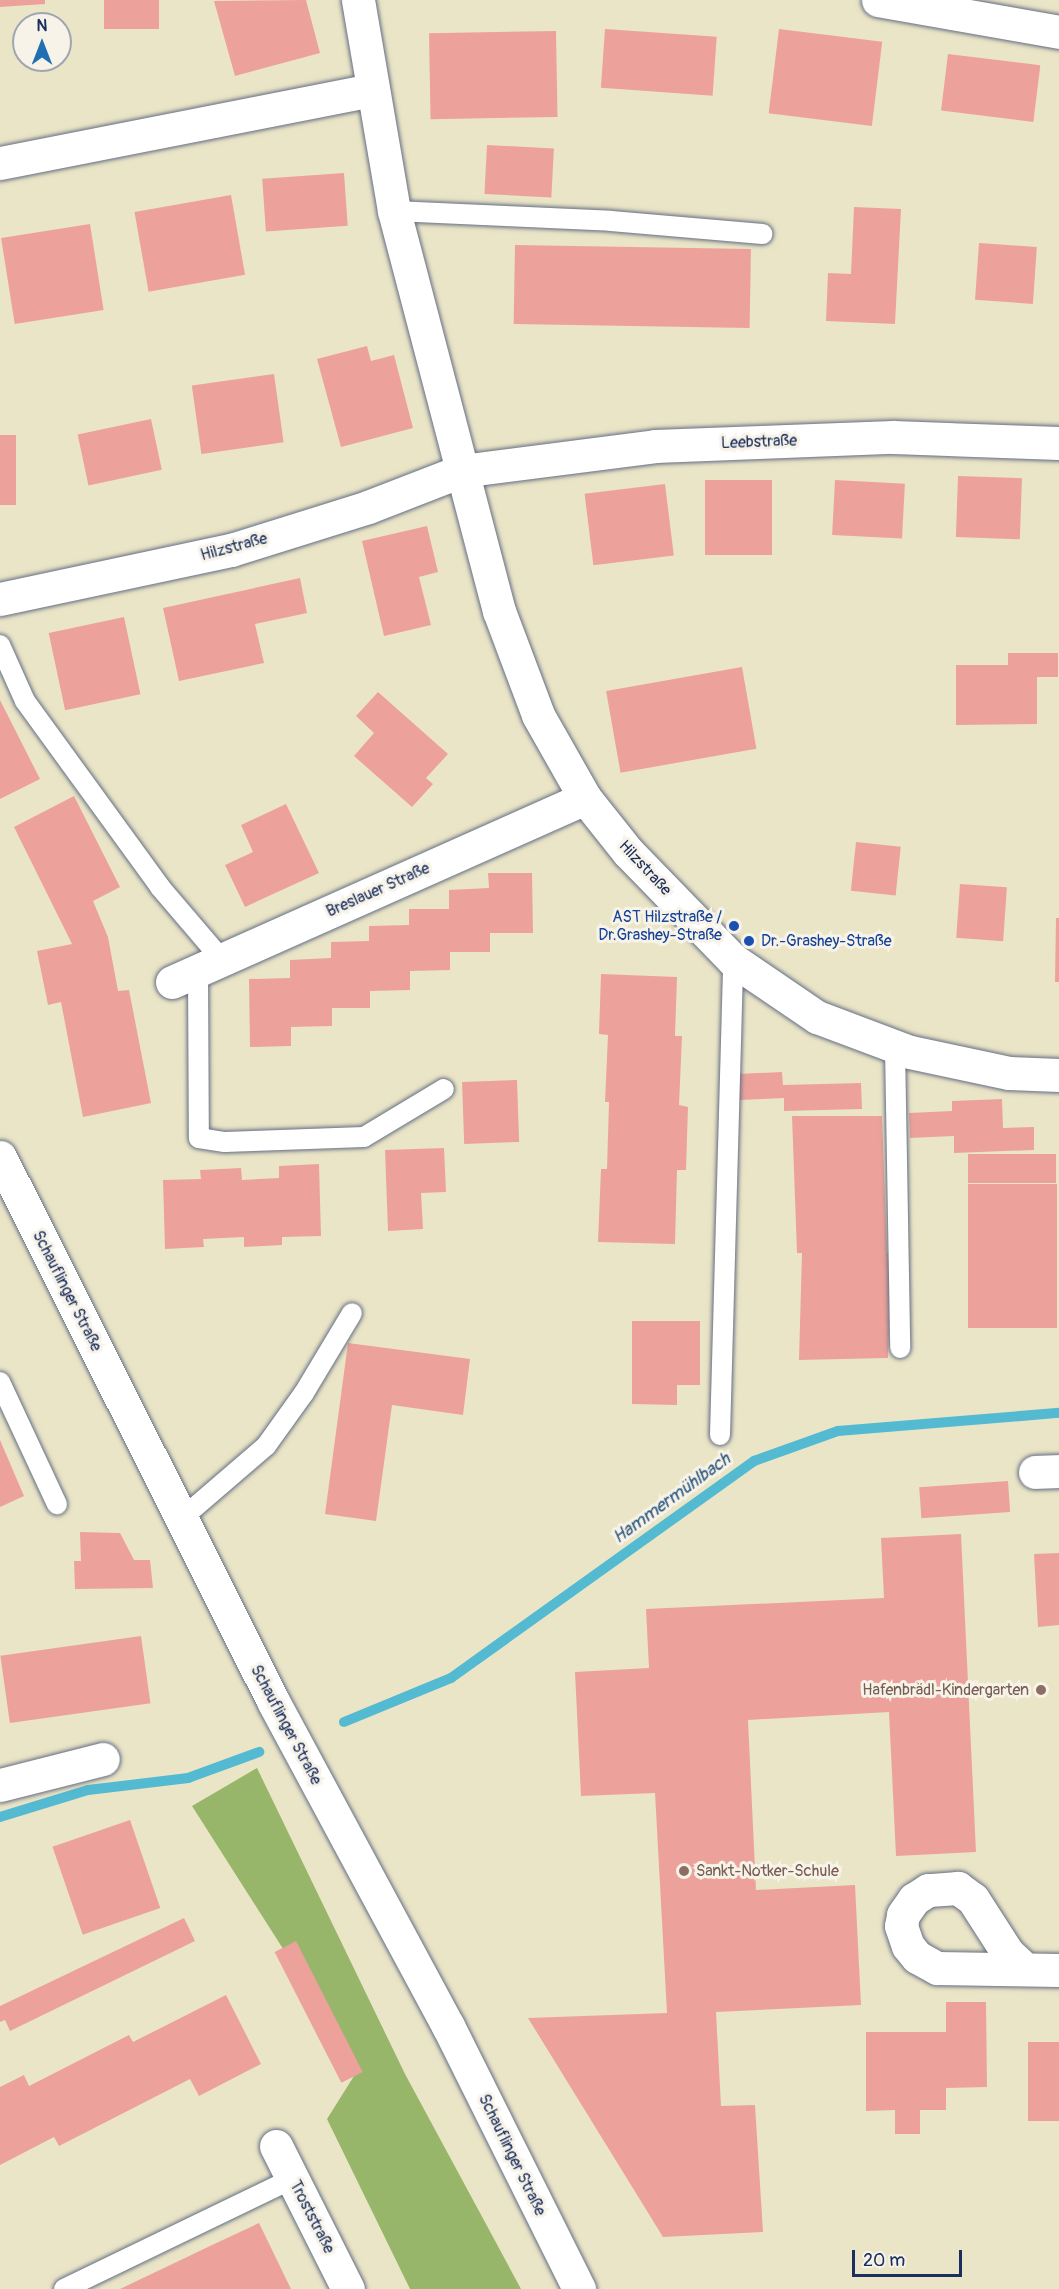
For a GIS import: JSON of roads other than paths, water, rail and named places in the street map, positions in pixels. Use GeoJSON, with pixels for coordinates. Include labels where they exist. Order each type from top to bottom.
{"type":"FeatureCollection","features":[{"type":"Feature","properties":{"kind":"street","name":"Hilzstraße"},"geometry":{"type":"LineString","coordinates":[[358,0],[371,90],[394,211],[499,611],[534,705],[585,798],[628,852],[733,960],[817,1017],[895,1047],[1010,1073],[1059,1075]]}},
{"type":"Feature","properties":{"kind":"street"},"geometry":{"type":"LineString","coordinates":[[878,0],[1059,32]]}},
{"type":"Feature","properties":{"kind":"street"},"geometry":{"type":"LineString","coordinates":[[0,163],[371,90]]}},
{"type":"Feature","properties":{"kind":"street","name":"Leebstraße"},"geometry":{"type":"LineString","coordinates":[[461,471],[655,446],[892,436],[1059,443]]}},
{"type":"Feature","properties":{"kind":"street","name":"Hilzstraße"},"geometry":{"type":"LineString","coordinates":[[0,599],[231,550],[368,507],[461,471]]}},
{"type":"Feature","properties":{"kind":"street","name":"Breslauer Straße"},"geometry":{"type":"LineString","coordinates":[[198,972],[585,798]]}},
{"type":"Feature","properties":{"kind":"street","name":"Schauflinger Straße"},"geometry":{"type":"LineString","coordinates":[[0,1157],[274,1703],[448,2026],[579,2289]]}},
{"type":"Feature","properties":{"kind":"street"},"geometry":{"type":"LineString","coordinates":[[0,1785],[103,1759]]}},
{"type":"Feature","properties":{"kind":"street"},"geometry":{"type":"LineString","coordinates":[[1025,1969],[1059,1970]]}},
{"type":"Feature","properties":{"kind":"street","name":"Troststraße"},"geometry":{"type":"LineString","coordinates":[[276,2146],[348,2289]]}},
{"type":"Feature","properties":{"kind":"lane"},"geometry":{"type":"LineString","coordinates":[[394,211],[611,221],[762,234]]}},
{"type":"Feature","properties":{"kind":"lane"},"geometry":{"type":"LineString","coordinates":[[0,645],[25,701],[160,887],[198,972],[199,1138],[225,1142],[364,1137],[444,1089]]}},
{"type":"Feature","properties":{"kind":"lane"},"geometry":{"type":"LineString","coordinates":[[720,1435],[733,960]]}},
{"type":"Feature","properties":{"kind":"lane"},"geometry":{"type":"LineString","coordinates":[[895,1047],[900,1348]]}},
{"type":"Feature","properties":{"kind":"lane"},"geometry":{"type":"LineString","coordinates":[[181,1519],[266,1446],[304,1393],[352,1313]]}},
{"type":"Feature","properties":{"kind":"lane"},"geometry":{"type":"LineString","coordinates":[[0,1382],[57,1504]]}},
{"type":"Feature","properties":{"kind":"lane"},"geometry":{"type":"LineString","coordinates":[[64,2289],[292,2179]]}},
{"type":"Feature","properties":{"kind":"waterway","name":"Hammermühlbach"},"geometry":{"type":"LineString","coordinates":[[344,1722],[451,1678],[754,1461],[838,1431],[1059,1413]]}},
{"type":"Feature","properties":{"kind":"waterway","name":"Hammermühlbach"},"geometry":{"type":"LineString","coordinates":[[0,1817],[88,1790],[188,1778],[259,1752]]}},
{"type":"Feature","properties":{"kind":"place","name":"AST Hilzstraße / Dr.Grashey-Straße"},"geometry":{"type":"Point","coordinates":[734,926]}},
{"type":"Feature","properties":{"kind":"place","name":"Dr.-Grashey-Straße"},"geometry":{"type":"Point","coordinates":[749,941]}},
{"type":"Feature","properties":{"kind":"place","name":"Hafenbrädl-Kindergarten"},"geometry":{"type":"Point","coordinates":[1041,1690]}},
{"type":"Feature","properties":{"kind":"place","name":"Sankt-Notker-Schule"},"geometry":{"type":"Point","coordinates":[684,1871]}}]}
